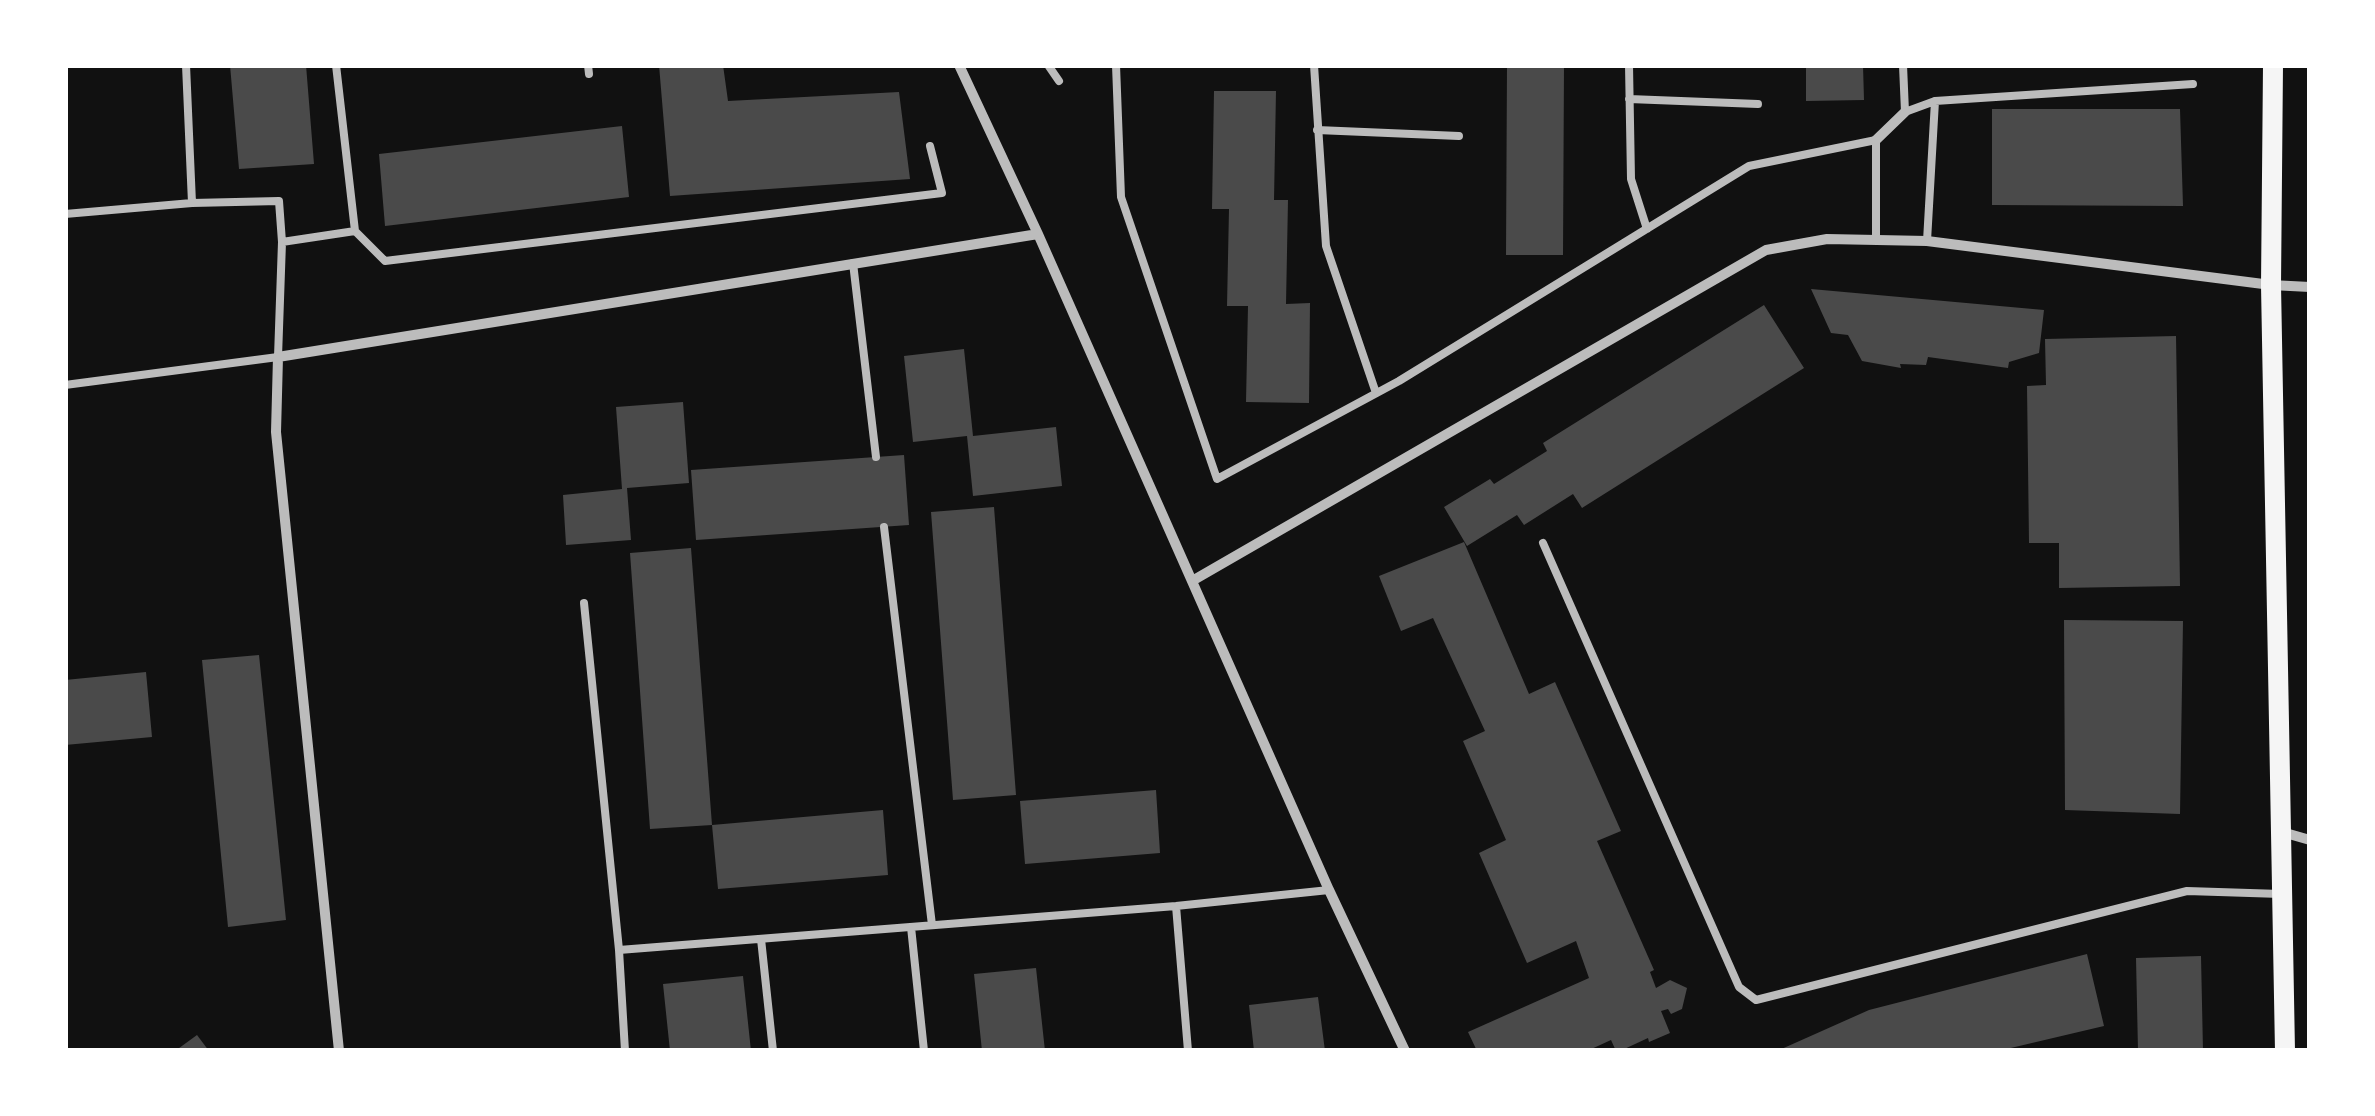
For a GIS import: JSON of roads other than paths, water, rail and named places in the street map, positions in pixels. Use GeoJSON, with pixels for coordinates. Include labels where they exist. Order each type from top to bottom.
{"type":"FeatureCollection","features":[{"type":"Feature","properties":{"kind":"main road"},"geometry":{"type":"LineString","coordinates":[[2273,65],[2271,285],[2285,1051]]}},
{"type":"Feature","properties":{"kind":"street"},"geometry":{"type":"LineString","coordinates":[[959,65],[1405,1051]]}},
{"type":"Feature","properties":{"kind":"street"},"geometry":{"type":"LineString","coordinates":[[1876,140],[1905,112]]}},
{"type":"Feature","properties":{"kind":"street"},"geometry":{"type":"LineString","coordinates":[[340,1051],[276,432],[278,357],[1038,234]]}},
{"type":"Feature","properties":{"kind":"street"},"geometry":{"type":"LineString","coordinates":[[1192,581],[1766,250],[1827,239],[1927,242],[2310,287]]}},
{"type":"Feature","properties":{"kind":"street"},"geometry":{"type":"LineString","coordinates":[[2282,832],[2310,840]]}},
{"type":"Feature","properties":{"kind":"lane"},"geometry":{"type":"LineString","coordinates":[[186,65],[192,203]]}},
{"type":"Feature","properties":{"kind":"lane"},"geometry":{"type":"LineString","coordinates":[[336,65],[355,231],[385,261],[942,194],[930,146]]}},
{"type":"Feature","properties":{"kind":"lane"},"geometry":{"type":"LineString","coordinates":[[1048,65],[1059,81]]}},
{"type":"Feature","properties":{"kind":"lane"},"geometry":{"type":"LineString","coordinates":[[1116,65],[1121,197],[1217,479],[1376,393],[1749,166],[1876,140],[1876,239]]}},
{"type":"Feature","properties":{"kind":"lane"},"geometry":{"type":"LineString","coordinates":[[1314,65],[1326,246],[1376,393]]}},
{"type":"Feature","properties":{"kind":"lane"},"geometry":{"type":"LineString","coordinates":[[1629,65],[1631,179],[1647,229]]}},
{"type":"Feature","properties":{"kind":"lane"},"geometry":{"type":"LineString","coordinates":[[1904,65],[1905,112],[1935,101],[2193,84]]}},
{"type":"Feature","properties":{"kind":"lane"},"geometry":{"type":"LineString","coordinates":[[1629,100],[1758,104]]}},
{"type":"Feature","properties":{"kind":"lane"},"geometry":{"type":"LineString","coordinates":[[1927,242],[1935,101]]}},
{"type":"Feature","properties":{"kind":"lane"},"geometry":{"type":"LineString","coordinates":[[1318,130],[1459,136]]}},
{"type":"Feature","properties":{"kind":"lane"},"geometry":{"type":"LineString","coordinates":[[65,214],[192,203],[280,201],[282,242],[278,357],[65,385]]}},
{"type":"Feature","properties":{"kind":"lane"},"geometry":{"type":"LineString","coordinates":[[282,242],[355,231]]}},
{"type":"Feature","properties":{"kind":"lane"},"geometry":{"type":"LineString","coordinates":[[853,263],[876,456]]}},
{"type":"Feature","properties":{"kind":"lane"},"geometry":{"type":"LineString","coordinates":[[884,527],[932,924]]}},
{"type":"Feature","properties":{"kind":"lane"},"geometry":{"type":"LineString","coordinates":[[1543,543],[1739,987],[1756,1000],[2188,891],[2282,894]]}},
{"type":"Feature","properties":{"kind":"lane"},"geometry":{"type":"LineString","coordinates":[[584,604],[619,950],[625,1051]]}},
{"type":"Feature","properties":{"kind":"lane"},"geometry":{"type":"LineString","coordinates":[[619,950],[1176,906],[1329,890]]}},
{"type":"Feature","properties":{"kind":"lane"},"geometry":{"type":"LineString","coordinates":[[1176,906],[1188,1051]]}},
{"type":"Feature","properties":{"kind":"lane"},"geometry":{"type":"LineString","coordinates":[[911,926],[924,1051]]}},
{"type":"Feature","properties":{"kind":"lane"},"geometry":{"type":"LineString","coordinates":[[761,939],[774,1051]]}}]}
